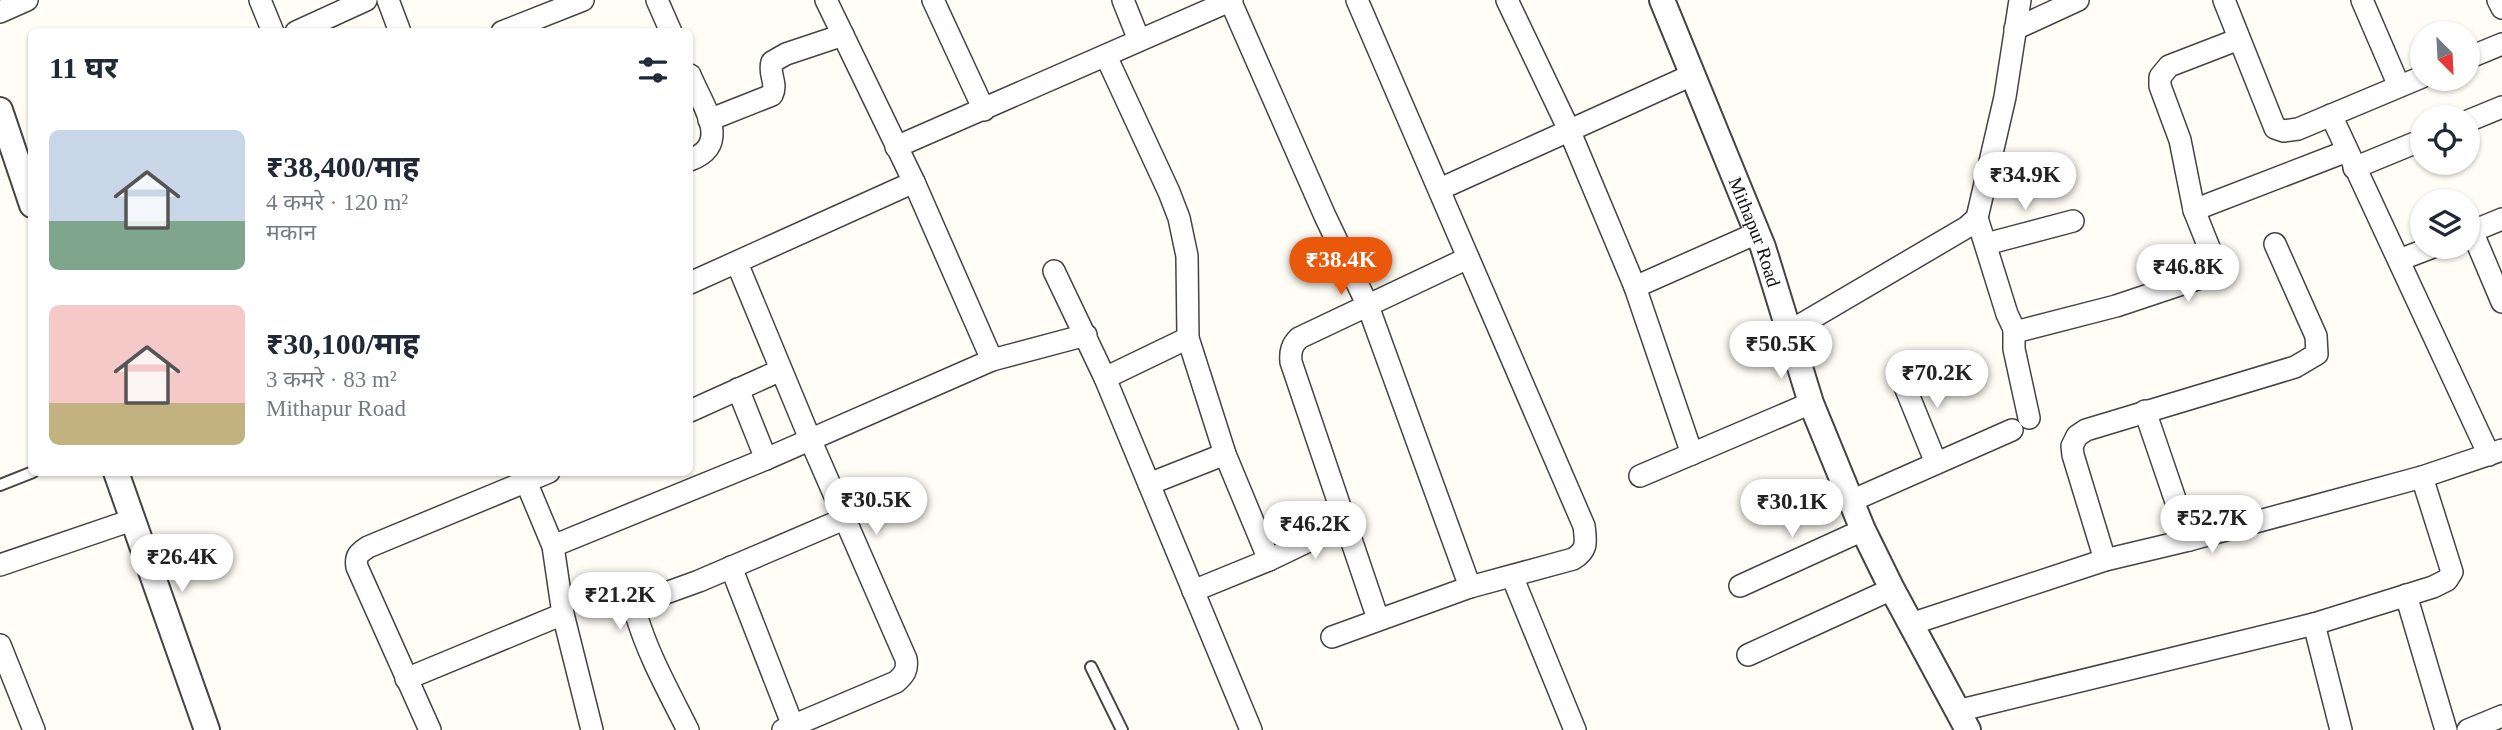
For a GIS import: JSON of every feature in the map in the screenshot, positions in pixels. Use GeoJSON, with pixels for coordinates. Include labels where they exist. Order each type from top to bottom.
{"type":"FeatureCollection","features":[{"type":"Feature","properties":{"kind":"street"},"geometry":{"type":"LineString","coordinates":[[0,12],[27,0]]}},
{"type":"Feature","properties":{"kind":"street"},"geometry":{"type":"LineString","coordinates":[[260,0],[271,28]]}},
{"type":"Feature","properties":{"kind":"street"},"geometry":{"type":"LineString","coordinates":[[305,28],[366,0]]}},
{"type":"Feature","properties":{"kind":"street"},"geometry":{"type":"LineString","coordinates":[[388,0],[398,28]]}},
{"type":"Feature","properties":{"kind":"street"},"geometry":{"type":"LineString","coordinates":[[512,28],[583,0]]}},
{"type":"Feature","properties":{"kind":"street"},"geometry":{"type":"LineString","coordinates":[[657,0],[669,28]]}},
{"type":"Feature","properties":{"kind":"street"},"geometry":{"type":"LineString","coordinates":[[826,0],[914,182],[992,359]]}},
{"type":"Feature","properties":{"kind":"street"},"geometry":{"type":"LineString","coordinates":[[933,0],[984,110]]}},
{"type":"Feature","properties":{"kind":"street"},"geometry":{"type":"LineString","coordinates":[[1123,0],[1139,40]]}},
{"type":"Feature","properties":{"kind":"street"},"geometry":{"type":"LineString","coordinates":[[896,147],[1231,0],[1325,216],[1368,306],[1471,587]]}},
{"type":"Feature","properties":{"kind":"street"},"geometry":{"type":"LineString","coordinates":[[1332,637],[1471,587],[1573,559],[1582,554],[1586,547],[1584,526],[1357,0]]}},
{"type":"Feature","properties":{"kind":"street"},"geometry":{"type":"LineString","coordinates":[[1507,0],[1570,132],[1635,287],[1692,454]]}},
{"type":"Feature","properties":{"kind":"street","name":"Mithapur Road"},"geometry":{"type":"LineString","coordinates":[[1662,0],[1757,233],[1811,402],[1863,530],[1963,721]]}},
{"type":"Feature","properties":{"kind":"street"},"geometry":{"type":"LineString","coordinates":[[1851,501],[2020,424],[2014,329],[1977,218],[2005,97],[2020,0]]}},
{"type":"Feature","properties":{"kind":"street"},"geometry":{"type":"LineString","coordinates":[[2015,29],[2078,0]]}},
{"type":"Feature","properties":{"kind":"street"},"geometry":{"type":"LineString","coordinates":[[2224,0],[2276,128],[2284,131],[2298,129],[2410,82]]}},
{"type":"Feature","properties":{"kind":"street"},"geometry":{"type":"LineString","coordinates":[[2362,0],[2399,86]]}},
{"type":"Feature","properties":{"kind":"street"},"geometry":{"type":"LineString","coordinates":[[2498,0],[2502,8]]}},
{"type":"Feature","properties":{"kind":"street"},"geometry":{"type":"LineString","coordinates":[[709,120],[772,95],[775,84],[770,68],[772,62],[786,54],[843,35]]}},
{"type":"Feature","properties":{"kind":"street"},"geometry":{"type":"LineString","coordinates":[[2014,329],[2025,330],[2116,306],[2203,277],[2210,272],[2213,265],[2212,255],[2194,211],[2179,140],[2160,86],[2160,77],[2169,66],[2239,38]]}},
{"type":"Feature","properties":{"kind":"street"},"geometry":{"type":"LineString","coordinates":[[2480,53],[2502,44]]}},
{"type":"Feature","properties":{"kind":"street"},"geometry":{"type":"LineString","coordinates":[[1106,56],[1179,218],[1187,256],[1188,338],[1225,454],[1269,560]]}},
{"type":"Feature","properties":{"kind":"street"},"geometry":{"type":"LineString","coordinates":[[1440,189],[1692,75]]}},
{"type":"Feature","properties":{"kind":"street"},"geometry":{"type":"LineString","coordinates":[[693,82],[712,127],[712,142],[708,151],[693,158]]}},
{"type":"Feature","properties":{"kind":"street"},"geometry":{"type":"LineString","coordinates":[[2480,116],[2502,107]]}},
{"type":"Feature","properties":{"kind":"street"},"geometry":{"type":"LineString","coordinates":[[0,110],[14,143],[28,191]]}},
{"type":"Feature","properties":{"kind":"street"},"geometry":{"type":"LineString","coordinates":[[1911,624],[2105,560],[2422,477],[2495,453],[2399,260],[2331,115]]}},
{"type":"Feature","properties":{"kind":"street"},"geometry":{"type":"LineString","coordinates":[[2194,211],[2410,143]]}},
{"type":"Feature","properties":{"kind":"street"},"geometry":{"type":"LineString","coordinates":[[693,282],[914,182]]}},
{"type":"Feature","properties":{"kind":"street"},"geometry":{"type":"LineString","coordinates":[[1790,331],[1967,227],[1977,218]]}},
{"type":"Feature","properties":{"kind":"street"},"geometry":{"type":"LineString","coordinates":[[2480,228],[2502,219]]}},
{"type":"Feature","properties":{"kind":"street"},"geometry":{"type":"LineString","coordinates":[[1986,244],[2073,221]]}},
{"type":"Feature","properties":{"kind":"street"},"geometry":{"type":"LineString","coordinates":[[1635,287],[1757,233]]}},
{"type":"Feature","properties":{"kind":"street"},"geometry":{"type":"LineString","coordinates":[[2105,560],[2072,446],[2077,436],[2087,430],[2145,411],[2295,367],[2317,354],[2316,336],[2275,244]]}},
{"type":"Feature","properties":{"kind":"street"},"geometry":{"type":"LineString","coordinates":[[2480,254],[2502,302]]}},
{"type":"Feature","properties":{"kind":"street"},"geometry":{"type":"LineString","coordinates":[[2399,260],[2410,256]]}},
{"type":"Feature","properties":{"kind":"street"},"geometry":{"type":"LineString","coordinates":[[1378,619],[1344,524],[1290,353],[1299,338],[1468,258]]}},
{"type":"Feature","properties":{"kind":"street"},"geometry":{"type":"LineString","coordinates":[[731,567],[788,728],[896,682],[904,676],[906,659],[737,263]]}},
{"type":"Feature","properties":{"kind":"street"},"geometry":{"type":"LineString","coordinates":[[1054,271],[1105,378],[1251,730]]}},
{"type":"Feature","properties":{"kind":"street"},"geometry":{"type":"LineString","coordinates":[[553,546],[766,459],[992,359],[1086,335]]}},
{"type":"Feature","properties":{"kind":"street"},"geometry":{"type":"LineString","coordinates":[[1105,378],[1188,338]]}},
{"type":"Feature","properties":{"kind":"street"},"geometry":{"type":"LineString","coordinates":[[693,410],[781,370]]}},
{"type":"Feature","properties":{"kind":"street"},"geometry":{"type":"LineString","coordinates":[[1899,372],[1936,463]]}},
{"type":"Feature","properties":{"kind":"street"},"geometry":{"type":"LineString","coordinates":[[738,389],[766,459]]}},
{"type":"Feature","properties":{"kind":"street"},"geometry":{"type":"LineString","coordinates":[[1640,476],[1811,402]]}},
{"type":"Feature","properties":{"kind":"street"},"geometry":{"type":"LineString","coordinates":[[2145,411],[2189,540]]}},
{"type":"Feature","properties":{"kind":"street"},"geometry":{"type":"LineString","coordinates":[[1149,484],[1225,454]]}},
{"type":"Feature","properties":{"kind":"street"},"geometry":{"type":"LineString","coordinates":[[117,476],[207,730]]}},
{"type":"Feature","properties":{"kind":"street"},"geometry":{"type":"LineString","coordinates":[[430,730],[357,567],[356,559],[359,553],[368,547],[524,477],[553,546],[563,614],[592,730]]}},
{"type":"Feature","properties":{"kind":"street"},"geometry":{"type":"LineString","coordinates":[[1963,721],[2314,624],[2447,580],[2452,572],[2422,477]]}},
{"type":"Feature","properties":{"kind":"street"},"geometry":{"type":"LineString","coordinates":[[688,730],[651,655],[636,614],[640,605],[844,519]]}},
{"type":"Feature","properties":{"kind":"street"},"geometry":{"type":"LineString","coordinates":[[0,565],[132,520]]}},
{"type":"Feature","properties":{"kind":"street"},"geometry":{"type":"LineString","coordinates":[[1193,591],[1269,560],[1344,524]]}},
{"type":"Feature","properties":{"kind":"street"},"geometry":{"type":"LineString","coordinates":[[1740,586],[1863,530]]}},
{"type":"Feature","properties":{"kind":"street"},"geometry":{"type":"LineString","coordinates":[[1512,576],[1575,730]]}},
{"type":"Feature","properties":{"kind":"street"},"geometry":{"type":"LineString","coordinates":[[1748,655],[1892,589]]}},
{"type":"Feature","properties":{"kind":"street"},"geometry":{"type":"LineString","coordinates":[[2406,595],[2446,730]]}},
{"type":"Feature","properties":{"kind":"street"},"geometry":{"type":"LineString","coordinates":[[406,679],[563,614]]}},
{"type":"Feature","properties":{"kind":"street"},"geometry":{"type":"LineString","coordinates":[[2314,624],[2341,730]]}},
{"type":"Feature","properties":{"kind":"street"},"geometry":{"type":"LineString","coordinates":[[0,645],[34,730]]}},
{"type":"Feature","properties":{"kind":"street"},"geometry":{"type":"LineString","coordinates":[[2468,730],[2502,716]]}},
{"type":"Feature","properties":{"kind":"lane"},"geometry":{"type":"LineString","coordinates":[[0,485],[28,474]]}},
{"type":"Feature","properties":{"kind":"lane"},"geometry":{"type":"LineString","coordinates":[[1091,667],[1122,730]]}}]}
